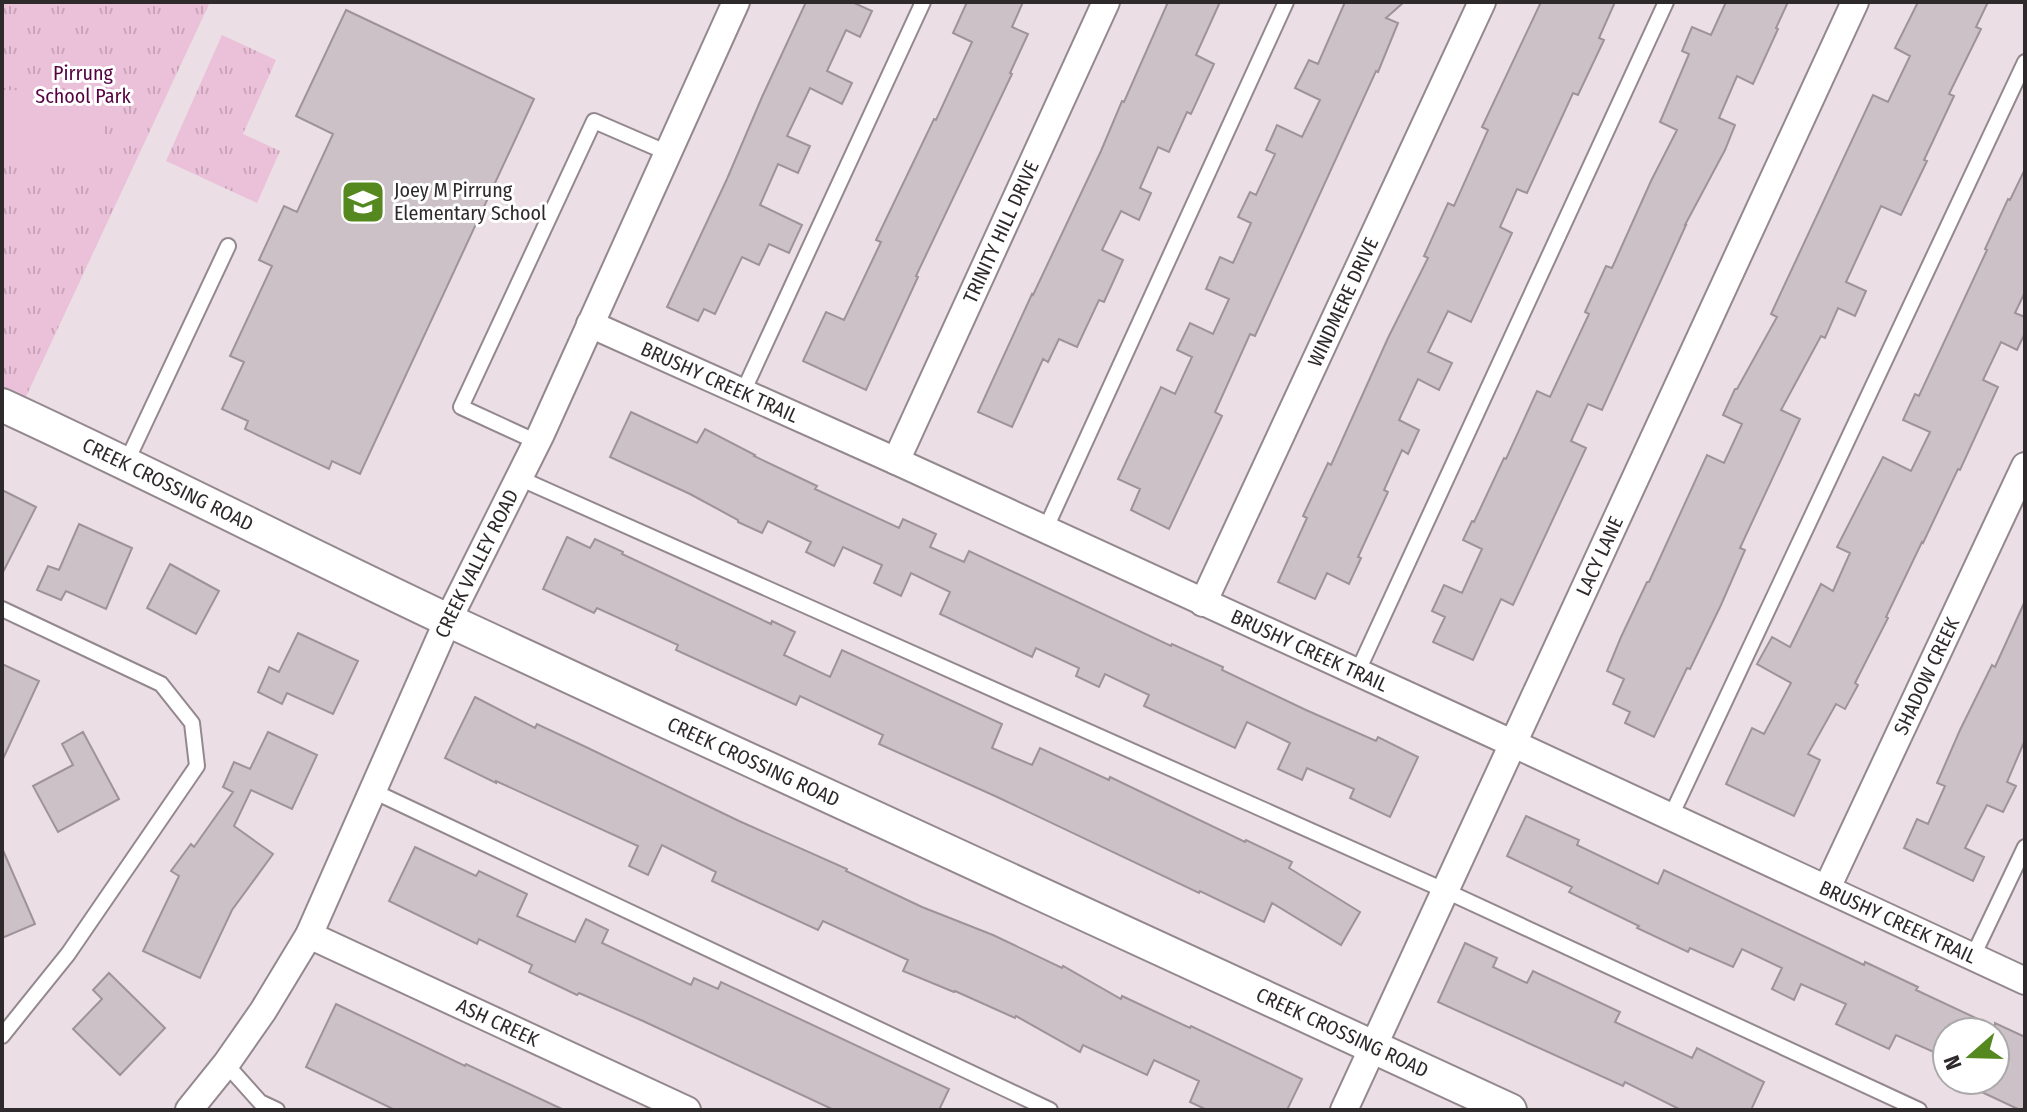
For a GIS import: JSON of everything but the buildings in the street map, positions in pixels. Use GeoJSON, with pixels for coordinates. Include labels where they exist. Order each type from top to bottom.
{"type":"FeatureCollection","features":[{"type":"Feature","properties":{"kind":"street","name":"CREEK VALLEY ROAD"},"geometry":{"type":"LineString","coordinates":[[189,1110],[263,1011],[309,935],[448,620],[537,442],[736,2]]}},
{"type":"Feature","properties":{"kind":"street","name":"TRINITY HILL DRIVE"},"geometry":{"type":"LineString","coordinates":[[896,461],[1106,2]]}},
{"type":"Feature","properties":{"kind":"street","name":"WINDMERE DRIVE"},"geometry":{"type":"LineString","coordinates":[[1203,603],[1482,2]]}},
{"type":"Feature","properties":{"kind":"street","name":"LACY LANE"},"geometry":{"type":"LineString","coordinates":[[1344,1110],[1855,2]]}},
{"type":"Feature","properties":{"kind":"street","name":"BRUSHY CREEK TRAIL"},"geometry":{"type":"LineString","coordinates":[[590,324],[896,461],[2025,981]]}},
{"type":"Feature","properties":{"kind":"street","name":"CREEK CROSSING ROAD"},"geometry":{"type":"LineString","coordinates":[[2,405],[448,620],[1510,1110]]}},
{"type":"Feature","properties":{"kind":"street","name":"SHADOW CREEK"},"geometry":{"type":"LineString","coordinates":[[1827,888],[2025,466]]}},
{"type":"Feature","properties":{"kind":"street","name":"ASH CREEK"},"geometry":{"type":"LineString","coordinates":[[309,935],[687,1110]]}},
{"type":"Feature","properties":{"kind":"lane"},"geometry":{"type":"LineString","coordinates":[[743,392],[923,2]]}},
{"type":"Feature","properties":{"kind":"lane"},"geometry":{"type":"LineString","coordinates":[[1045,530],[1286,2]]}},
{"type":"Feature","properties":{"kind":"lane"},"geometry":{"type":"LineString","coordinates":[[1357,673],[1666,2]]}},
{"type":"Feature","properties":{"kind":"lane"},"geometry":{"type":"LineString","coordinates":[[1671,816],[2025,62]]}},
{"type":"Feature","properties":{"kind":"lane"},"geometry":{"type":"LineString","coordinates":[[537,442],[461,407],[594,121],[668,153]]}},
{"type":"Feature","properties":{"kind":"lane"},"geometry":{"type":"LineString","coordinates":[[126,463],[228,246]]}},
{"type":"Feature","properties":{"kind":"lane"},"geometry":{"type":"LineString","coordinates":[[519,478],[1446,891],[1919,1110]]}},
{"type":"Feature","properties":{"kind":"lane"},"geometry":{"type":"LineString","coordinates":[[2,609],[161,684],[192,723],[197,766],[68,954],[2,1036]]}},
{"type":"Feature","properties":{"kind":"lane"},"geometry":{"type":"LineString","coordinates":[[373,791],[1050,1110]]}},
{"type":"Feature","properties":{"kind":"lane"},"geometry":{"type":"LineString","coordinates":[[1973,956],[2025,847]]}},
{"type":"Feature","properties":{"kind":"lane"},"geometry":{"type":"LineString","coordinates":[[226,1064],[260,1102],[277,1110]]}},
{"type":"Feature","properties":{"kind":"green space","name":"Pirrung School Park"},"geometry":{"type":"Polygon","coordinates":[[[2,2],[210,2],[24,401],[2,391],[2,2]]]}},
{"type":"Feature","properties":{"kind":"green space"},"geometry":{"type":"Polygon","coordinates":[[[222,35],[276,60],[243,134],[280,151],[257,203],[166,161],[222,35]]]}},
{"type":"Feature","properties":{"kind":"green space"},"geometry":{"type":"Polygon","coordinates":[[[2,90],[103,91],[103,161],[2,161],[2,90]]]}},
{"type":"Feature","properties":{"kind":"place","name":"Joey M Pirrung Elementary School"},"geometry":{"type":"Point","coordinates":[363,202]}}]}
